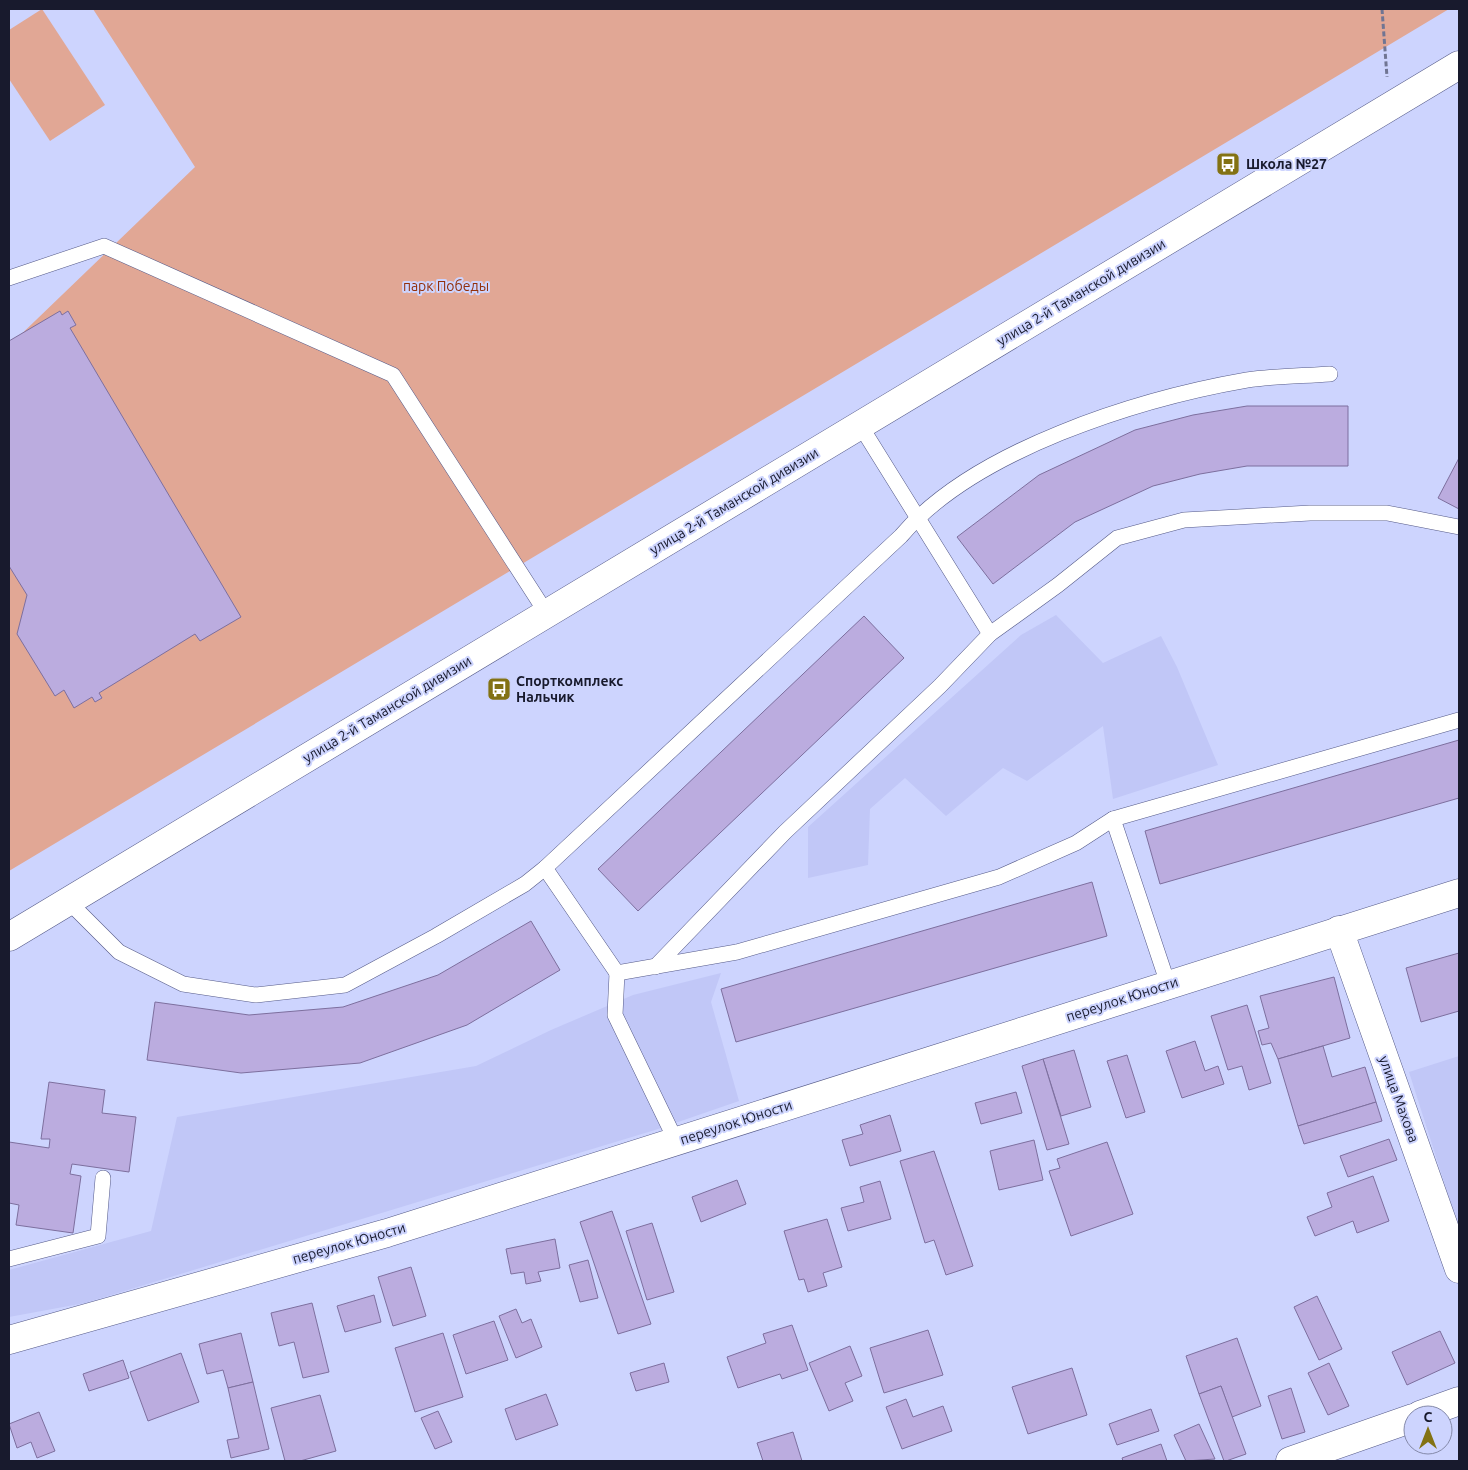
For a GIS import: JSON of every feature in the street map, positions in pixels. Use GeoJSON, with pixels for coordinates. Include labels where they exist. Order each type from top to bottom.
{"type":"FeatureCollection","features":[{"type":"Feature","properties":{"kind":"street","name":"улица 2-й Таманской дивизии"},"geometry":{"type":"LineString","coordinates":[[9,937],[1459,65]]}},
{"type":"Feature","properties":{"kind":"street","name":"переулок Юности"},"geometry":{"type":"LineString","coordinates":[[9,1340],[387,1233],[1459,893]]}},
{"type":"Feature","properties":{"kind":"street","name":"улица Махова"},"geometry":{"type":"LineString","coordinates":[[1339,930],[1459,1269]]}},
{"type":"Feature","properties":{"kind":"street"},"geometry":{"type":"LineString","coordinates":[[1290,1461],[1403,1421]]}},
{"type":"Feature","properties":{"kind":"lane"},"geometry":{"type":"LineString","coordinates":[[9,278],[104,246],[393,375],[547,614]]}},
{"type":"Feature","properties":{"kind":"lane"},"geometry":{"type":"LineString","coordinates":[[68,901],[119,952],[183,984],[256,995],[345,985],[436,936],[525,884],[545,868],[901,536],[917,517],[978,473],[1052,436],[1149,402],[1248,380],[1330,374]]}},
{"type":"Feature","properties":{"kind":"lane"},"geometry":{"type":"LineString","coordinates":[[860,425],[990,634]]}},
{"type":"Feature","properties":{"kind":"lane"},"geometry":{"type":"LineString","coordinates":[[655,967],[785,832],[940,686],[990,634],[1058,585],[1117,538],[1184,520],[1310,514],[1387,514],[1459,527]]}},
{"type":"Feature","properties":{"kind":"lane"},"geometry":{"type":"LineString","coordinates":[[617,973],[737,952],[1000,877],[1076,843],[1113,819],[1459,720]]}},
{"type":"Feature","properties":{"kind":"lane"},"geometry":{"type":"LineString","coordinates":[[1113,819],[1168,984]]}},
{"type":"Feature","properties":{"kind":"lane"},"geometry":{"type":"LineString","coordinates":[[545,868],[617,973],[615,1015],[676,1141]]}},
{"type":"Feature","properties":{"kind":"lane"},"geometry":{"type":"LineString","coordinates":[[9,1259],[98,1236],[103,1178]]}},
{"type":"Feature","properties":{"kind":"path"},"geometry":{"type":"LineString","coordinates":[[1382,9],[1389,107]]}},
{"type":"Feature","properties":{"kind":"shaded area"},"geometry":{"type":"Polygon","coordinates":[[[1056,615],[1103,663],[1161,636],[1177,667],[1218,765],[1113,799],[1103,726],[1027,781],[1003,768],[946,816],[905,778],[870,809],[868,865],[808,878],[808,827],[1021,635],[1056,615]]]}},
{"type":"Feature","properties":{"kind":"shaded area"},"geometry":{"type":"Polygon","coordinates":[[[721,973],[711,1002],[739,1101],[655,1130],[85,1303],[9,1317],[9,1270],[151,1231],[177,1117],[476,1066],[551,1030],[633,995],[721,973]]]}},
{"type":"Feature","properties":{"kind":"shaded area"},"geometry":{"type":"Polygon","coordinates":[[[1459,1056],[1459,1229],[1409,1072],[1459,1056]]]}},
{"type":"Feature","properties":{"kind":"green space"},"geometry":{"type":"Polygon","coordinates":[[[42,9],[105,105],[50,141],[9,79],[9,30],[42,9]]]}},
{"type":"Feature","properties":{"kind":"green space","name":"парк Победы"},"geometry":{"type":"Polygon","coordinates":[[[93,9],[1449,9],[9,871],[9,346],[195,167],[93,9]]]}},
{"type":"Feature","properties":{"kind":"building"},"geometry":{"type":"Polygon","coordinates":[[[60,311],[62,315],[68,311],[76,325],[70,328],[241,617],[200,641],[195,634],[99,693],[102,698],[95,702],[92,697],[74,708],[64,690],[55,696],[17,634],[27,595],[9,566],[9,341],[60,311]]]}},
{"type":"Feature","properties":{"kind":"building"},"geometry":{"type":"Polygon","coordinates":[[[1247,406],[1348,406],[1348,466],[1247,466],[1200,474],[1153,486],[1075,522],[993,584],[957,537],[1039,475],[1135,430],[1193,415],[1247,406]]]}},
{"type":"Feature","properties":{"kind":"building"},"geometry":{"type":"Polygon","coordinates":[[[1459,458],[1459,509],[1438,498],[1459,458]]]}},
{"type":"Feature","properties":{"kind":"building"},"geometry":{"type":"Polygon","coordinates":[[[864,616],[904,658],[638,911],[598,869],[864,616]]]}},
{"type":"Feature","properties":{"kind":"building"},"geometry":{"type":"Polygon","coordinates":[[[1459,740],[1459,798],[1160,884],[1145,831],[1459,740]]]}},
{"type":"Feature","properties":{"kind":"building"},"geometry":{"type":"Polygon","coordinates":[[[1092,882],[1107,936],[736,1042],[721,989],[1092,882]]]}},
{"type":"Feature","properties":{"kind":"building"},"geometry":{"type":"Polygon","coordinates":[[[531,921],[560,970],[467,1025],[360,1063],[241,1073],[147,1060],[155,1002],[249,1015],[343,1007],[438,975],[531,921]]]}},
{"type":"Feature","properties":{"kind":"building"},"geometry":{"type":"Polygon","coordinates":[[[1459,953],[1459,1011],[1421,1022],[1406,968],[1459,953]]]}},
{"type":"Feature","properties":{"kind":"building"},"geometry":{"type":"Polygon","coordinates":[[[1334,977],[1350,1038],[1278,1059],[1271,1043],[1262,1045],[1258,1031],[1269,1028],[1260,996],[1334,977]]]}},
{"type":"Feature","properties":{"kind":"building"},"geometry":{"type":"Polygon","coordinates":[[[1247,1005],[1271,1083],[1249,1090],[1242,1066],[1228,1070],[1211,1016],[1247,1005]]]}},
{"type":"Feature","properties":{"kind":"building"},"geometry":{"type":"Polygon","coordinates":[[[1195,1041],[1205,1071],[1218,1066],[1224,1084],[1182,1098],[1166,1051],[1195,1041]]]}},
{"type":"Feature","properties":{"kind":"building"},"geometry":{"type":"Polygon","coordinates":[[[1323,1046],[1332,1077],[1365,1067],[1376,1102],[1298,1126],[1278,1059],[1323,1046]]]}},
{"type":"Feature","properties":{"kind":"building"},"geometry":{"type":"Polygon","coordinates":[[[1074,1050],[1091,1107],[1061,1116],[1043,1059],[1074,1050]]]}},
{"type":"Feature","properties":{"kind":"building"},"geometry":{"type":"Polygon","coordinates":[[[1127,1055],[1145,1112],[1126,1118],[1107,1061],[1127,1055]]]}},
{"type":"Feature","properties":{"kind":"building"},"geometry":{"type":"Polygon","coordinates":[[[1043,1059],[1069,1144],[1047,1150],[1022,1066],[1043,1059]]]}},
{"type":"Feature","properties":{"kind":"building"},"geometry":{"type":"Polygon","coordinates":[[[49,1082],[105,1090],[102,1113],[136,1117],[129,1172],[72,1164],[70,1174],[81,1176],[73,1233],[16,1225],[19,1205],[9,1203],[9,1142],[49,1148],[50,1139],[41,1139],[49,1082]]]}},
{"type":"Feature","properties":{"kind":"building"},"geometry":{"type":"Polygon","coordinates":[[[1016,1092],[1022,1113],[981,1124],[975,1103],[1016,1092]]]}},
{"type":"Feature","properties":{"kind":"building"},"geometry":{"type":"Polygon","coordinates":[[[1376,1102],[1382,1121],[1304,1144],[1298,1126],[1376,1102]]]}},
{"type":"Feature","properties":{"kind":"building"},"geometry":{"type":"Polygon","coordinates":[[[890,1115],[901,1151],[850,1166],[842,1140],[863,1134],[860,1125],[890,1115]]]}},
{"type":"Feature","properties":{"kind":"building"},"geometry":{"type":"Polygon","coordinates":[[[1389,1139],[1397,1160],[1348,1177],[1340,1156],[1389,1139]]]}},
{"type":"Feature","properties":{"kind":"building"},"geometry":{"type":"Polygon","coordinates":[[[1034,1140],[1043,1180],[999,1190],[990,1151],[1034,1140]]]}},
{"type":"Feature","properties":{"kind":"building"},"geometry":{"type":"Polygon","coordinates":[[[1107,1142],[1133,1214],[1071,1236],[1049,1171],[1060,1168],[1057,1159],[1107,1142]]]}},
{"type":"Feature","properties":{"kind":"building"},"geometry":{"type":"Polygon","coordinates":[[[934,1151],[973,1266],[946,1275],[934,1240],[925,1243],[900,1161],[934,1151]]]}},
{"type":"Feature","properties":{"kind":"building"},"geometry":{"type":"Polygon","coordinates":[[[1373,1176],[1389,1221],[1357,1233],[1353,1221],[1315,1236],[1307,1217],[1332,1207],[1327,1193],[1373,1176]]]}},
{"type":"Feature","properties":{"kind":"building"},"geometry":{"type":"Polygon","coordinates":[[[737,1180],[746,1204],[701,1222],[692,1197],[737,1180]]]}},
{"type":"Feature","properties":{"kind":"building"},"geometry":{"type":"Polygon","coordinates":[[[880,1181],[891,1219],[848,1231],[841,1208],[864,1202],[860,1187],[880,1181]]]}},
{"type":"Feature","properties":{"kind":"building"},"geometry":{"type":"Polygon","coordinates":[[[612,1211],[651,1324],[618,1334],[580,1222],[612,1211]]]}},
{"type":"Feature","properties":{"kind":"building"},"geometry":{"type":"Polygon","coordinates":[[[827,1219],[842,1267],[823,1273],[827,1286],[808,1292],[804,1279],[799,1280],[784,1231],[827,1219]]]}},
{"type":"Feature","properties":{"kind":"building"},"geometry":{"type":"Polygon","coordinates":[[[652,1223],[674,1292],[647,1300],[626,1231],[652,1223]]]}},
{"type":"Feature","properties":{"kind":"building"},"geometry":{"type":"Polygon","coordinates":[[[555,1239],[560,1268],[538,1272],[541,1281],[526,1284],[524,1272],[511,1274],[506,1249],[555,1239]]]}},
{"type":"Feature","properties":{"kind":"building"},"geometry":{"type":"Polygon","coordinates":[[[588,1260],[598,1298],[580,1302],[569,1265],[588,1260]]]}},
{"type":"Feature","properties":{"kind":"building"},"geometry":{"type":"Polygon","coordinates":[[[411,1267],[426,1316],[393,1326],[378,1277],[411,1267]]]}},
{"type":"Feature","properties":{"kind":"building"},"geometry":{"type":"Polygon","coordinates":[[[374,1295],[381,1322],[345,1332],[337,1306],[374,1295]]]}},
{"type":"Feature","properties":{"kind":"building"},"geometry":{"type":"Polygon","coordinates":[[[1317,1296],[1342,1349],[1319,1360],[1294,1307],[1317,1296]]]}},
{"type":"Feature","properties":{"kind":"building"},"geometry":{"type":"Polygon","coordinates":[[[312,1303],[329,1372],[303,1378],[294,1342],[279,1346],[271,1313],[312,1303]]]}},
{"type":"Feature","properties":{"kind":"building"},"geometry":{"type":"Polygon","coordinates":[[[516,1309],[522,1323],[531,1319],[542,1347],[516,1358],[499,1316],[516,1309]]]}},
{"type":"Feature","properties":{"kind":"building"},"geometry":{"type":"Polygon","coordinates":[[[494,1321],[508,1360],[466,1374],[453,1335],[494,1321]]]}},
{"type":"Feature","properties":{"kind":"building"},"geometry":{"type":"Polygon","coordinates":[[[792,1325],[808,1370],[782,1379],[780,1374],[738,1388],[727,1357],[766,1343],[763,1334],[792,1325]]]}},
{"type":"Feature","properties":{"kind":"building"},"geometry":{"type":"Polygon","coordinates":[[[928,1330],[943,1375],[884,1393],[870,1348],[928,1330]]]}},
{"type":"Feature","properties":{"kind":"building"},"geometry":{"type":"Polygon","coordinates":[[[1440,1331],[1455,1363],[1407,1385],[1392,1352],[1440,1331]]]}},
{"type":"Feature","properties":{"kind":"building"},"geometry":{"type":"Polygon","coordinates":[[[241,1333],[253,1382],[228,1388],[223,1370],[207,1374],[199,1344],[241,1333]]]}},
{"type":"Feature","properties":{"kind":"building"},"geometry":{"type":"Polygon","coordinates":[[[443,1333],[463,1397],[415,1412],[395,1348],[443,1333]]]}},
{"type":"Feature","properties":{"kind":"building"},"geometry":{"type":"Polygon","coordinates":[[[1237,1338],[1261,1406],[1232,1417],[1221,1386],[1199,1394],[1186,1356],[1237,1338]]]}},
{"type":"Feature","properties":{"kind":"building"},"geometry":{"type":"Polygon","coordinates":[[[850,1346],[862,1376],[845,1383],[853,1401],[829,1411],[809,1363],[850,1346]]]}},
{"type":"Feature","properties":{"kind":"building"},"geometry":{"type":"Polygon","coordinates":[[[181,1353],[199,1402],[148,1421],[130,1372],[181,1353]]]}},
{"type":"Feature","properties":{"kind":"building"},"geometry":{"type":"Polygon","coordinates":[[[123,1360],[129,1378],[89,1391],[83,1374],[123,1360]]]}},
{"type":"Feature","properties":{"kind":"building"},"geometry":{"type":"Polygon","coordinates":[[[664,1363],[669,1382],[636,1391],[630,1373],[664,1363]]]}},
{"type":"Feature","properties":{"kind":"building"},"geometry":{"type":"Polygon","coordinates":[[[1329,1363],[1349,1406],[1328,1415],[1308,1373],[1329,1363]]]}},
{"type":"Feature","properties":{"kind":"building"},"geometry":{"type":"Polygon","coordinates":[[[1072,1368],[1087,1415],[1028,1434],[1012,1387],[1072,1368]]]}},
{"type":"Feature","properties":{"kind":"building"},"geometry":{"type":"Polygon","coordinates":[[[253,1382],[269,1449],[231,1458],[227,1440],[239,1438],[228,1388],[253,1382]]]}},
{"type":"Feature","properties":{"kind":"building"},"geometry":{"type":"Polygon","coordinates":[[[1221,1386],[1246,1454],[1226,1461],[1224,1461],[1199,1394],[1221,1386]]]}},
{"type":"Feature","properties":{"kind":"building"},"geometry":{"type":"Polygon","coordinates":[[[1291,1388],[1305,1432],[1282,1439],[1268,1396],[1291,1388]]]}},
{"type":"Feature","properties":{"kind":"building"},"geometry":{"type":"Polygon","coordinates":[[[546,1394],[558,1425],[516,1440],[505,1409],[546,1394]]]}},
{"type":"Feature","properties":{"kind":"building"},"geometry":{"type":"Polygon","coordinates":[[[320,1395],[336,1451],[300,1461],[285,1461],[271,1408],[320,1395]]]}},
{"type":"Feature","properties":{"kind":"building"},"geometry":{"type":"Polygon","coordinates":[[[906,1399],[913,1417],[943,1406],[952,1431],[902,1449],[886,1407],[906,1399]]]}},
{"type":"Feature","properties":{"kind":"building"},"geometry":{"type":"Polygon","coordinates":[[[1151,1409],[1159,1431],[1117,1445],[1109,1424],[1151,1409]]]}},
{"type":"Feature","properties":{"kind":"building"},"geometry":{"type":"Polygon","coordinates":[[[438,1411],[452,1442],[435,1449],[421,1418],[438,1411]]]}},
{"type":"Feature","properties":{"kind":"building"},"geometry":{"type":"Polygon","coordinates":[[[39,1412],[55,1451],[37,1458],[31,1442],[17,1448],[9,1424],[39,1412]]]}},
{"type":"Feature","properties":{"kind":"building"},"geometry":{"type":"Polygon","coordinates":[[[1199,1424],[1215,1459],[1186,1461],[1174,1435],[1199,1424]]]}},
{"type":"Feature","properties":{"kind":"building"},"geometry":{"type":"Polygon","coordinates":[[[793,1432],[802,1461],[763,1461],[757,1443],[793,1432]]]}},
{"type":"Feature","properties":{"kind":"building"},"geometry":{"type":"Polygon","coordinates":[[[1161,1444],[1167,1461],[1123,1461],[1122,1458],[1161,1444]]]}},
{"type":"Feature","properties":{"kind":"place","name":"Школа №27"},"geometry":{"type":"Point","coordinates":[1228,164]}},
{"type":"Feature","properties":{"kind":"place","name":"Спорткомплекс Нальчик"},"geometry":{"type":"Point","coordinates":[499,689]}}]}
